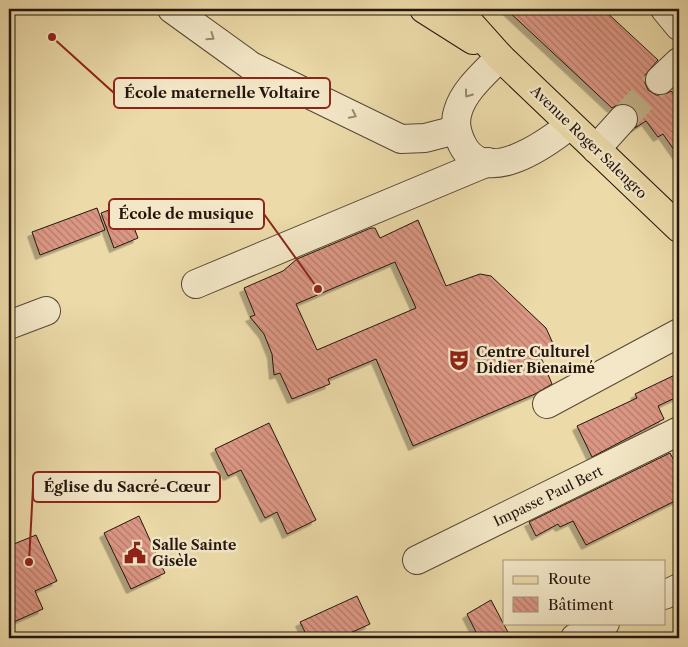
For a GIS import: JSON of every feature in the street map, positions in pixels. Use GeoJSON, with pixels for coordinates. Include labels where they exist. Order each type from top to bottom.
{"type":"FeatureCollection","features":[{"type":"Feature","properties":{"kind":"main road","name":"Avenue Roger Salengro"},"geometry":{"type":"LineString","coordinates":[[424,9],[500,57]]}},
{"type":"Feature","properties":{"kind":"main road","name":"Avenue Roger Salengro"},"geometry":{"type":"LineString","coordinates":[[457,9],[500,57],[679,228]]}},
{"type":"Feature","properties":{"kind":"street"},"geometry":{"type":"LineString","coordinates":[[172,9],[251,66],[401,139],[425,138],[456,130]]}},
{"type":"Feature","properties":{"kind":"street"},"geometry":{"type":"LineString","coordinates":[[665,9],[679,26]]}},
{"type":"Feature","properties":{"kind":"street"},"geometry":{"type":"LineString","coordinates":[[488,162],[472,156],[463,146],[456,130],[457,112],[465,95],[500,57]]}},
{"type":"Feature","properties":{"kind":"street"},"geometry":{"type":"LineString","coordinates":[[660,80],[679,62]]}},
{"type":"Feature","properties":{"kind":"street"},"geometry":{"type":"LineString","coordinates":[[596,149],[623,119]]}},
{"type":"Feature","properties":{"kind":"street"},"geometry":{"type":"LineString","coordinates":[[196,284],[488,162],[510,161],[541,146],[570,124]]}},
{"type":"Feature","properties":{"kind":"street"},"geometry":{"type":"LineString","coordinates":[[9,325],[46,311]]}},
{"type":"Feature","properties":{"kind":"street"},"geometry":{"type":"LineString","coordinates":[[547,404],[679,333]]}},
{"type":"Feature","properties":{"kind":"street","name":"Impasse Paul Bert"},"geometry":{"type":"LineString","coordinates":[[417,560],[679,431]]}},
{"type":"Feature","properties":{"kind":"street"},"geometry":{"type":"LineString","coordinates":[[666,594],[679,588]]}},
{"type":"Feature","properties":{"kind":"street"},"geometry":{"type":"LineString","coordinates":[[574,638],[604,624]]}},
{"type":"Feature","properties":{"kind":"building"},"geometry":{"type":"Polygon","coordinates":[[[506,9],[603,9],[658,60],[645,75],[645,83],[648,90],[656,95],[664,95],[671,91],[679,99],[679,157],[663,134],[658,137],[646,121],[635,128],[638,122],[638,115],[633,107],[627,104],[619,104],[612,108],[506,9]]]}},
{"type":"Feature","properties":{"kind":"building"},"geometry":{"type":"Polygon","coordinates":[[[125,204],[138,238],[114,248],[101,213],[125,204]]]}},
{"type":"Feature","properties":{"kind":"building"},"geometry":{"type":"Polygon","coordinates":[[[97,208],[105,230],[40,255],[32,232],[97,208]]]}},
{"type":"Feature","properties":{"kind":"building","name":"Centre Culturel Didier Bienaimé"},"geometry":{"type":"Polygon","coordinates":[[[418,220],[446,286],[480,274],[491,276],[546,328],[555,348],[540,355],[552,384],[535,394],[413,446],[376,359],[328,379],[330,384],[292,399],[280,373],[274,375],[272,354],[264,334],[250,317],[255,315],[244,288],[283,271],[297,259],[371,228],[375,228],[380,238],[418,220]],[[395,262],[296,304],[317,350],[416,308],[395,262]]]}},
{"type":"Feature","properties":{"kind":"building"},"geometry":{"type":"Polygon","coordinates":[[[679,373],[679,396],[658,406],[664,419],[592,457],[577,426],[637,398],[635,394],[679,373]]]}},
{"type":"Feature","properties":{"kind":"building"},"geometry":{"type":"Polygon","coordinates":[[[269,423],[316,520],[287,534],[277,512],[265,518],[241,470],[228,476],[215,449],[269,423]]]}},
{"type":"Feature","properties":{"kind":"building"},"geometry":{"type":"Polygon","coordinates":[[[670,453],[679,470],[679,499],[586,545],[573,521],[560,527],[558,524],[536,536],[529,522],[670,453]]]}},
{"type":"Feature","properties":{"kind":"building","name":"Salle Sainte Gisèle"},"geometry":{"type":"Polygon","coordinates":[[[139,516],[165,573],[131,589],[104,533],[139,516]]]}},
{"type":"Feature","properties":{"kind":"building"},"geometry":{"type":"Polygon","coordinates":[[[36,535],[57,581],[35,591],[43,609],[9,624],[9,546],[36,535]]]}},
{"type":"Feature","properties":{"kind":"building"},"geometry":{"type":"Polygon","coordinates":[[[357,596],[370,624],[339,638],[308,638],[300,622],[357,596]]]}},
{"type":"Feature","properties":{"kind":"building"},"geometry":{"type":"Polygon","coordinates":[[[491,600],[511,638],[479,638],[467,614],[491,600]]]}},
{"type":"Feature","properties":{"kind":"tunnel"},"geometry":{"type":"LineString","coordinates":[[623,119],[660,80]]}},
{"type":"Feature","properties":{"kind":"place","name":"École maternelle Voltaire"},"geometry":{"type":"Point","coordinates":[52,37]}},
{"type":"Feature","properties":{"kind":"place","name":"École de musique"},"geometry":{"type":"Point","coordinates":[318,289]}},
{"type":"Feature","properties":{"kind":"place","name":"Centre Culturel Didier Bienaimé"},"geometry":{"type":"Point","coordinates":[459,360]}},
{"type":"Feature","properties":{"kind":"place","name":"Salle Sainte Gisèle"},"geometry":{"type":"Point","coordinates":[135,553]}},
{"type":"Feature","properties":{"kind":"place","name":"Église du Sacré-Cœur"},"geometry":{"type":"Point","coordinates":[29,562]}}]}
